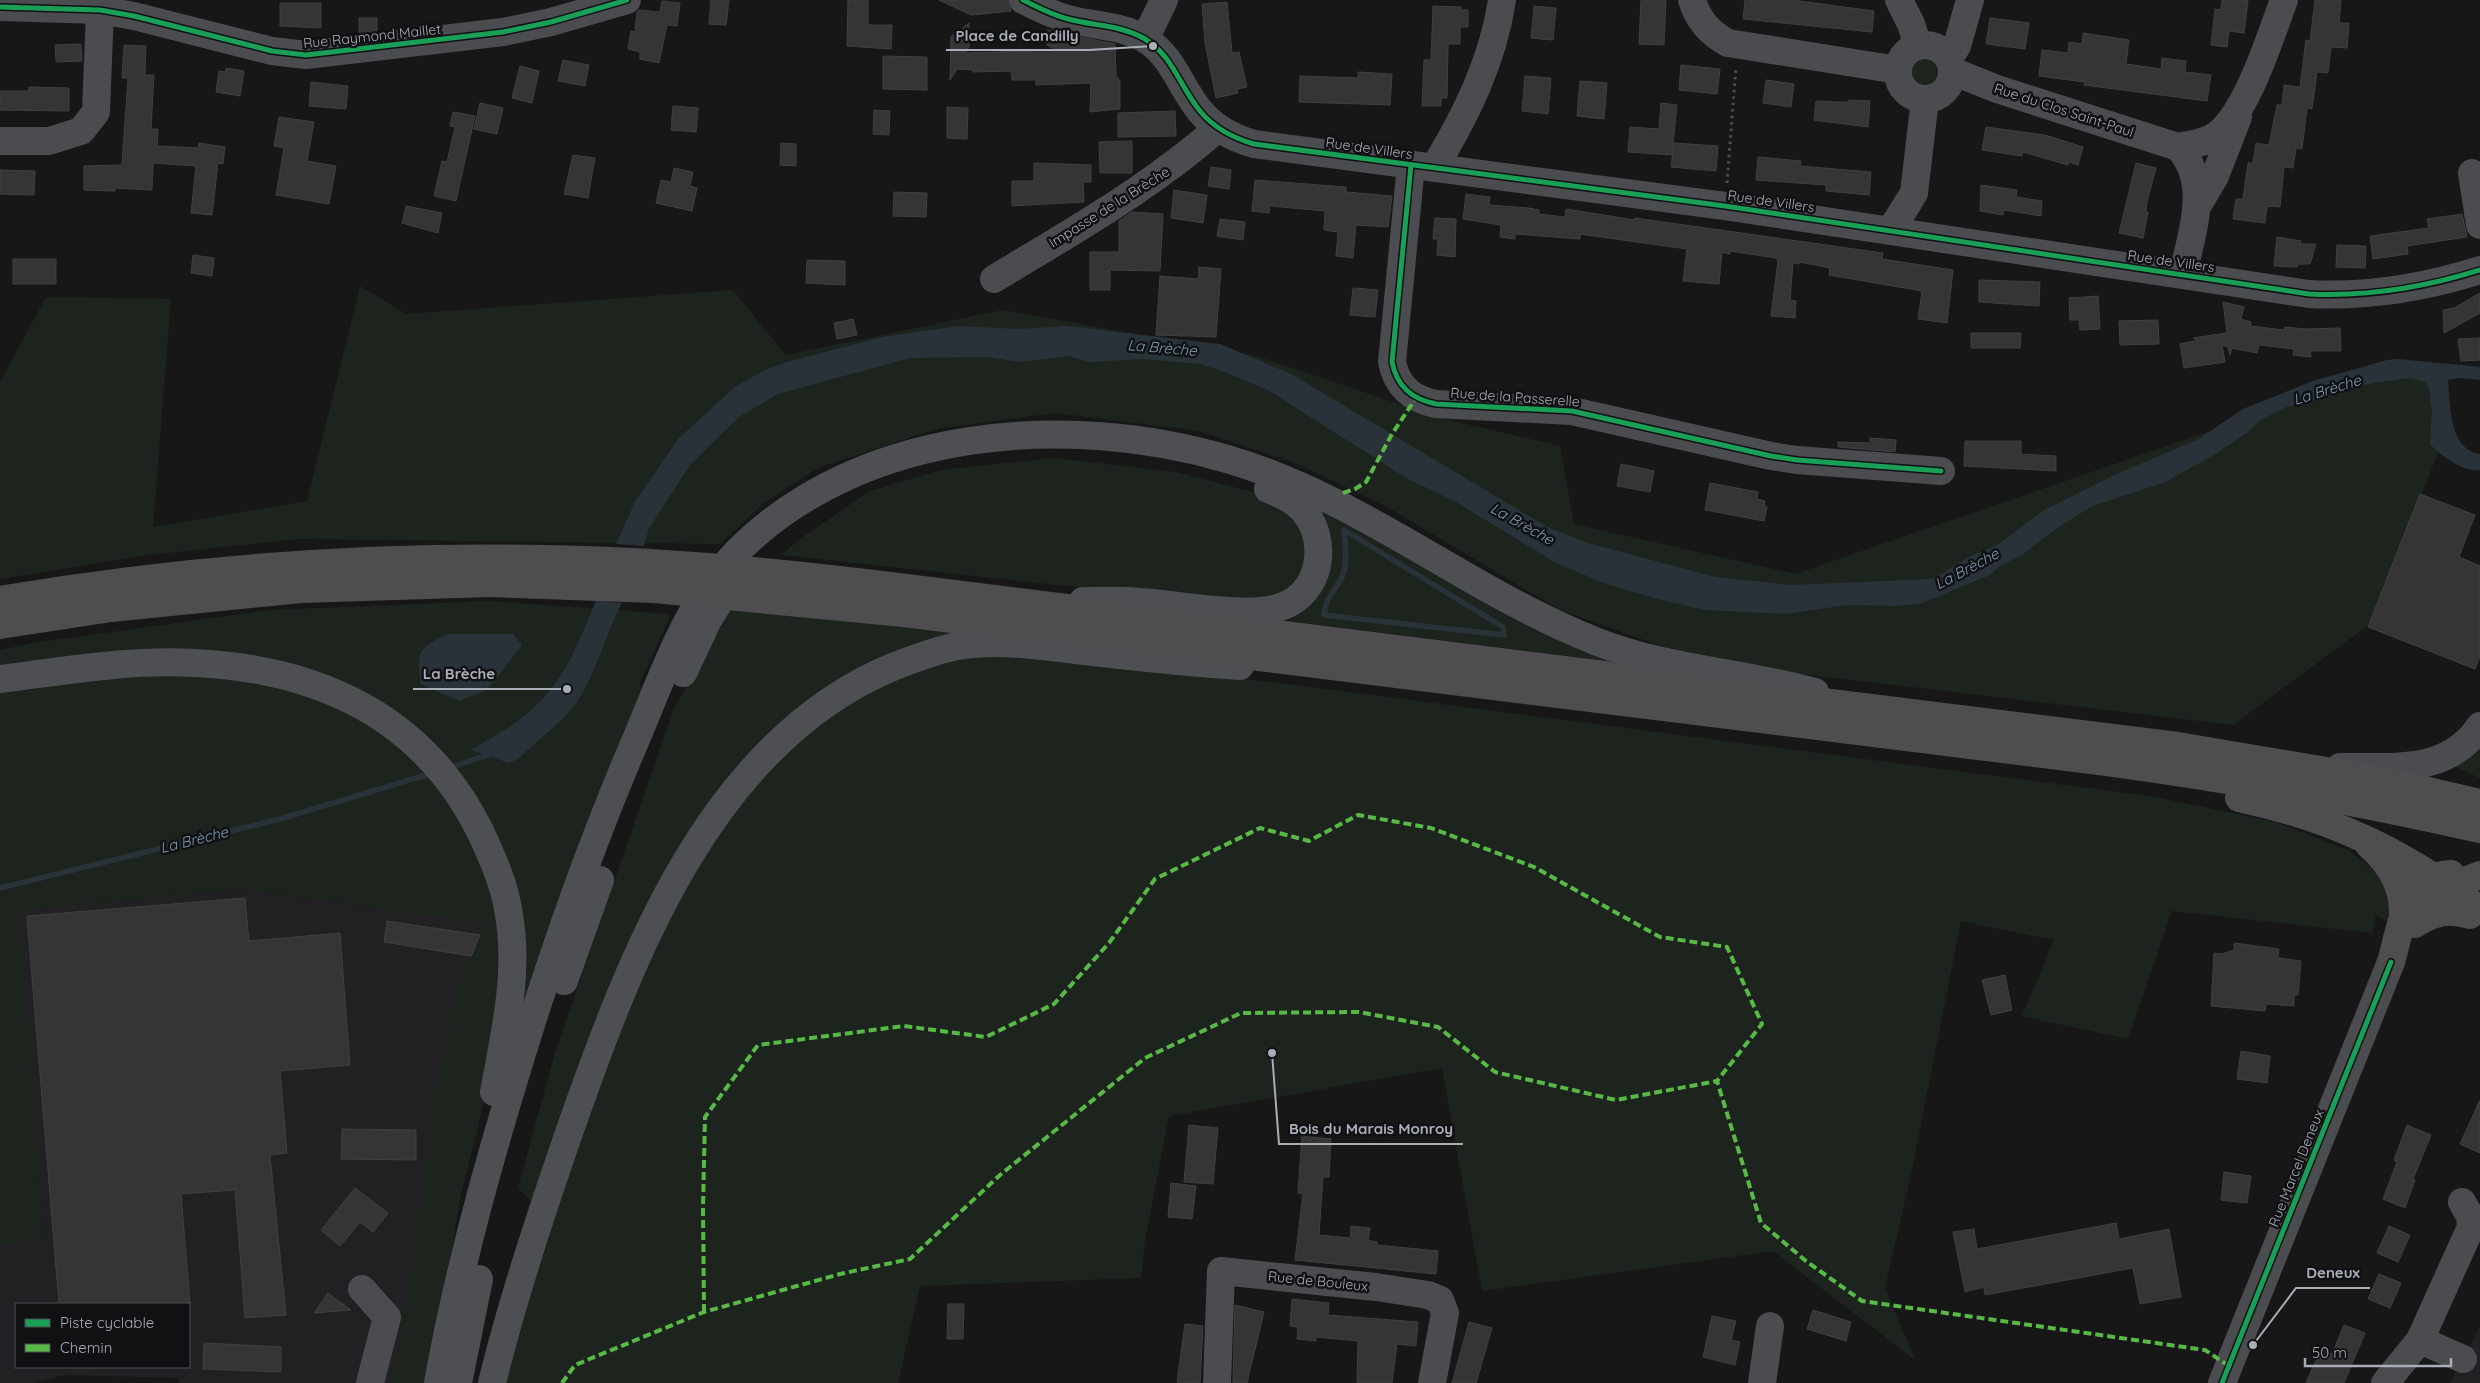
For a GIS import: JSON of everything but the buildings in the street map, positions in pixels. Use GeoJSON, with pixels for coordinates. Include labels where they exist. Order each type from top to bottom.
{"type":"FeatureCollection","features":[{"type":"Feature","properties":{"kind":"highway"},"geometry":{"type":"LineString","coordinates":[[0,600],[111,583],[296,565],[396,560],[659,577],[844,580],[2178,746],[2311,767],[2385,781],[2480,803]]}},
{"type":"Feature","properties":{"kind":"highway"},"geometry":{"type":"LineString","coordinates":[[0,625],[111,608],[301,589],[414,584],[586,572]]}},
{"type":"Feature","properties":{"kind":"highway"},"geometry":{"type":"LineString","coordinates":[[659,577],[904,613],[2088,759],[2226,779],[2365,803],[2480,829]]}},
{"type":"Feature","properties":{"kind":"highway"},"geometry":{"type":"LineString","coordinates":[[1687,710],[1948,757],[2176,787],[2230,796],[2303,814],[2463,881],[2480,910]]}},
{"type":"Feature","properties":{"kind":"highway"},"geometry":{"type":"LineString","coordinates":[[2353,834],[2376,851],[2394,874],[2401,890],[2409,920]]}},
{"type":"Feature","properties":{"kind":"highway"},"geometry":{"type":"LineString","coordinates":[[2391,962],[2409,920],[2419,888],[2463,881]]}},
{"type":"Feature","properties":{"kind":"highway"},"geometry":{"type":"LineString","coordinates":[[2409,920],[2444,911],[2463,912],[2480,920]]}},
{"type":"Feature","properties":{"kind":"main road"},"geometry":{"type":"LineString","coordinates":[[438,1383],[462,1266],[475,1214],[518,1064],[561,933],[602,820],[678,662],[744,570],[810,504],[844,478],[880,464],[941,447],[986,439],[1062,434],[1118,437],[1161,443],[1228,459],[1305,488],[1507,600],[1594,641],[1648,658],[1781,683],[1865,706]]}},
{"type":"Feature","properties":{"kind":"main road"},"geometry":{"type":"LineString","coordinates":[[810,504],[877,481],[946,461],[1025,450],[1104,450],[1203,467],[1238,477],[1277,492],[1302,509],[1312,523],[1318,542],[1318,561],[1311,582],[1296,599],[1270,610],[1243,612],[1112,600],[1027,602]]}},
{"type":"Feature","properties":{"kind":"main road"},"geometry":{"type":"LineString","coordinates":[[492,1383],[542,1212],[588,1080],[642,947],[676,880],[713,820],[762,759],[807,716],[849,689],[883,671],[932,652],[974,644],[1040,646],[1192,663],[1361,670]]}},
{"type":"Feature","properties":{"kind":"main road"},"geometry":{"type":"LineString","coordinates":[[0,679],[160,662],[211,664],[272,672],[314,684],[346,696],[381,716],[418,746],[440,770],[465,803],[485,841],[504,893],[512,945],[509,1006],[475,1214]]}},
{"type":"Feature","properties":{"kind":"main road"},"geometry":{"type":"LineString","coordinates":[[458,1383],[489,1235],[545,1040],[678,662]]}},
{"type":"Feature","properties":{"kind":"street","name":"Rue Raymond Maillet"},"geometry":{"type":"LineString","coordinates":[[0,7],[100,10],[134,16],[272,52],[306,55],[503,32],[551,22],[627,0]]}},
{"type":"Feature","properties":{"kind":"street","name":"Rue de Villers"},"geometry":{"type":"LineString","coordinates":[[1023,0],[1072,20],[1114,27],[1145,39],[1164,55],[1200,111],[1218,128],[1254,144],[1724,206],[2309,294],[2375,294],[2410,289],[2480,270]]}},
{"type":"Feature","properties":{"kind":"street"},"geometry":{"type":"LineString","coordinates":[[1145,39],[1164,0]]}},
{"type":"Feature","properties":{"kind":"street"},"geometry":{"type":"LineString","coordinates":[[1422,166],[1462,121],[1496,35],[1502,0]]}},
{"type":"Feature","properties":{"kind":"street"},"geometry":{"type":"LineString","coordinates":[[1692,0],[1698,17],[1710,32],[1728,43],[1898,70]]}},
{"type":"Feature","properties":{"kind":"street"},"geometry":{"type":"LineString","coordinates":[[1899,0],[1911,24],[1918,46]]}},
{"type":"Feature","properties":{"kind":"street"},"geometry":{"type":"LineString","coordinates":[[1950,65],[1935,47],[1918,46],[1904,54],[1898,70],[1899,82],[1913,96],[1925,99],[1937,96],[1944,91],[1949,84],[1950,65],[1970,0]]}},
{"type":"Feature","properties":{"kind":"street"},"geometry":{"type":"LineString","coordinates":[[2196,208],[2215,176],[2284,0]]}},
{"type":"Feature","properties":{"kind":"street"},"geometry":{"type":"LineString","coordinates":[[0,141],[49,141],[81,132],[96,112],[100,10]]}},
{"type":"Feature","properties":{"kind":"street","name":"Rue du Clos Saint-Paul"},"geometry":{"type":"LineString","coordinates":[[1950,65],[1997,88],[2178,147]]}},
{"type":"Feature","properties":{"kind":"street"},"geometry":{"type":"LineString","coordinates":[[1891,230],[1907,208],[1914,193],[1925,99]]}},
{"type":"Feature","properties":{"kind":"street"},"geometry":{"type":"LineString","coordinates":[[2183,274],[2196,208],[2194,174],[2191,164],[2178,147],[2202,142],[2218,134],[2244,100]]}},
{"type":"Feature","properties":{"kind":"street","name":"Impasse de la Brèche"},"geometry":{"type":"LineString","coordinates":[[994,279],[1153,181],[1218,128]]}},
{"type":"Feature","properties":{"kind":"street","name":"Rue de la Passerelle"},"geometry":{"type":"LineString","coordinates":[[1422,166],[1392,352],[1397,380],[1416,398],[1436,404],[1572,411],[1731,448],[1797,460],[1941,471]]}},
{"type":"Feature","properties":{"kind":"street"},"geometry":{"type":"LineString","coordinates":[[2472,173],[2480,225]]}},
{"type":"Feature","properties":{"kind":"street"},"geometry":{"type":"LineString","coordinates":[[2311,767],[2408,766],[2437,761],[2458,751],[2480,726]]}},
{"type":"Feature","properties":{"kind":"street","name":"Rue Marcel Deneux"},"geometry":{"type":"LineString","coordinates":[[2222,1383],[2391,962]]}},
{"type":"Feature","properties":{"kind":"street"},"geometry":{"type":"LineString","coordinates":[[2385,1383],[2420,1340],[2471,1227],[2470,1216],[2462,1202]]}},
{"type":"Feature","properties":{"kind":"street","name":"Rue de Bouleux"},"geometry":{"type":"LineString","coordinates":[[1217,1383],[1221,1271],[1376,1287],[1435,1297],[1440,1300],[1445,1313],[1432,1383]]}},
{"type":"Feature","properties":{"kind":"street"},"geometry":{"type":"LineString","coordinates":[[362,1289],[387,1317],[370,1383]]}},
{"type":"Feature","properties":{"kind":"street"},"geometry":{"type":"LineString","coordinates":[[1762,1383],[1770,1326]]}},
{"type":"Feature","properties":{"kind":"street"},"geometry":{"type":"LineString","coordinates":[[2420,1340],[2463,1359]]}},
{"type":"Feature","properties":{"kind":"path"},"geometry":{"type":"LineString","coordinates":[[1724,206],[1737,56],[1741,46]]}},
{"type":"Feature","properties":{"kind":"shaded area"},"geometry":{"type":"Polygon","coordinates":[[[1925,56],[1931,57],[1936,61],[1940,66],[1940,78],[1936,83],[1931,87],[1925,88],[1919,87],[1914,83],[1910,78],[1909,72],[1910,66],[1914,61],[1919,57],[1925,56]]]}},
{"type":"Feature","properties":{"kind":"shaded area"},"geometry":{"type":"Polygon","coordinates":[[[360,286],[406,314],[733,290],[786,355],[1003,310],[1257,356],[1441,418],[1560,446],[1574,524],[1795,574],[2373,375],[2428,377],[2438,453],[2369,625],[2233,725],[1775,671],[1672,650],[1560,610],[1387,507],[1295,463],[1199,431],[1055,413],[936,429],[818,468],[764,503],[720,544],[299,539],[149,555],[0,579],[0,382],[46,297],[171,299],[153,527],[307,501],[360,286]]]}},
{"type":"Feature","properties":{"kind":"shaded area"},"geometry":{"type":"Polygon","coordinates":[[[1054,458],[1176,472],[1253,492],[1291,510],[1307,539],[1308,563],[1293,593],[1233,604],[781,555],[800,539],[870,491],[941,470],[1054,458]]]}},
{"type":"Feature","properties":{"kind":"shaded area"},"geometry":{"type":"Polygon","coordinates":[[[1313,507],[1551,633],[1610,661],[1290,621],[1309,606],[1330,570],[1332,537],[1313,507]]]}},
{"type":"Feature","properties":{"kind":"shaded area"},"geometry":{"type":"Polygon","coordinates":[[[490,601],[671,614],[639,685],[647,693],[514,1049],[503,959],[495,1043],[478,1127],[461,1194],[429,1383],[393,1383],[422,1202],[432,1109],[460,976],[480,935],[489,924],[243,889],[19,910],[44,1239],[0,1246],[0,650],[33,643],[269,610],[490,601]]]}},
{"type":"Feature","properties":{"kind":"shaded area"},"geometry":{"type":"Polygon","coordinates":[[[734,605],[953,630],[951,637],[878,664],[695,831],[536,1206],[518,1188],[554,1056],[674,708],[734,605]]]}},
{"type":"Feature","properties":{"kind":"shaded area"},"geometry":{"type":"Polygon","coordinates":[[[995,650],[1288,684],[2150,796],[2276,822],[2350,851],[2379,875],[2387,886],[2391,924],[2376,915],[2372,933],[2172,911],[2128,1039],[2022,1016],[2054,940],[1961,921],[1912,1170],[1885,1288],[1916,1361],[1773,1251],[1482,1291],[1442,1068],[1169,1116],[1145,1241],[1141,1278],[920,1286],[898,1383],[503,1383],[549,1219],[623,1014],[702,849],[774,758],[825,718],[897,674],[995,650]]]}},
{"type":"Feature","properties":{"kind":"shaded area"},"geometry":{"type":"Polygon","coordinates":[[[2480,744],[2480,778],[2453,766],[2480,744]]]}},
{"type":"Feature","properties":{"kind":"shaded area"},"geometry":{"type":"Polygon","coordinates":[[[243,889],[490,924],[417,1383],[179,1383],[179,1378],[65,1375],[35,1383],[0,1383],[0,1246],[44,1238],[18,910],[243,889]]]}},
{"type":"Feature","properties":{"kind":"shaded area"},"geometry":{"type":"Polygon","coordinates":[[[2480,1326],[2480,1383],[2450,1383],[2480,1326]]]}},
{"type":"Feature","properties":{"kind":"water","name":"La Brèche"},"geometry":{"type":"Polygon","coordinates":[[[958,326],[1020,329],[1067,326],[1220,344],[1291,374],[1549,528],[1588,543],[1715,577],[1791,585],[1930,579],[1938,576],[1974,554],[2000,543],[2044,510],[2114,475],[2197,440],[2243,409],[2313,381],[2387,360],[2398,359],[2480,367],[2480,380],[2460,378],[2448,380],[2453,424],[2462,444],[2470,451],[2480,454],[2480,470],[2460,466],[2430,444],[2432,411],[2429,389],[2426,383],[2409,378],[2372,383],[2319,400],[2306,401],[2284,408],[2259,421],[2248,432],[2216,454],[2163,483],[2092,506],[2056,529],[2022,555],[2001,565],[1990,575],[1922,603],[1898,606],[1847,605],[1786,614],[1705,610],[1609,585],[1556,563],[1456,502],[1408,479],[1268,390],[1201,364],[1142,359],[1089,362],[1069,356],[1020,362],[987,357],[910,358],[778,394],[739,417],[691,464],[649,528],[644,546],[616,544],[635,502],[678,439],[735,387],[765,370],[787,362],[883,337],[958,326]]]}},
{"type":"Feature","properties":{"kind":"water"},"geometry":{"type":"Polygon","coordinates":[[[596,601],[622,603],[590,678],[572,708],[518,759],[509,763],[471,750],[518,721],[552,689],[574,652],[596,601]]]}},
{"type":"Feature","properties":{"kind":"water"},"geometry":{"type":"Polygon","coordinates":[[[449,634],[513,634],[522,645],[487,690],[459,701],[421,684],[419,657],[425,647],[449,634]]]}},
{"type":"Feature","properties":{"kind":"waterway"},"geometry":{"type":"LineString","coordinates":[[1344,530],[1503,627],[1504,635],[1324,615],[1328,600],[1340,582],[1344,571],[1346,554],[1344,530]]}},
{"type":"Feature","properties":{"kind":"waterway","name":"La Brèche"},"geometry":{"type":"LineString","coordinates":[[449,768],[494,753]]}},
{"type":"Feature","properties":{"kind":"waterway","name":"La Brèche"},"geometry":{"type":"LineString","coordinates":[[0,888],[280,819],[433,773]]}},
{"type":"Feature","properties":{"kind":"marked path"},"geometry":{"type":"LineString","coordinates":[[1343,493],[1355,489],[1366,482],[1392,434],[1416,398]]}},
{"type":"Feature","properties":{"kind":"marked path"},"geometry":{"type":"LineString","coordinates":[[704,1312],[703,1208],[705,1117],[758,1045],[904,1026],[986,1037],[1054,1004],[1109,943],[1155,879],[1260,828],[1309,841],[1358,815],[1431,828],[1534,867],[1660,937],[1727,947],[1762,1024],[1717,1081]]}},
{"type":"Feature","properties":{"kind":"marked path"},"geometry":{"type":"LineString","coordinates":[[562,1383],[575,1365],[704,1312],[840,1274],[910,1259],[1000,1175],[1145,1058],[1241,1013],[1359,1012],[1438,1027],[1495,1072],[1616,1100],[1717,1081],[1761,1223],[1806,1261],[1862,1301],[2205,1350],[2229,1366]]}},
{"type":"Feature","properties":{"kind":"cycle path"},"geometry":{"type":"LineString","coordinates":[[0,7],[100,10],[134,16],[272,51],[306,55],[503,32],[551,22],[627,0]]}},
{"type":"Feature","properties":{"kind":"cycle path"},"geometry":{"type":"LineString","coordinates":[[1023,0],[1062,17],[1117,28],[1145,39],[1163,54],[1193,102],[1205,117],[1224,132],[1254,144],[1725,206],[2309,294],[2353,294],[2396,290],[2438,282],[2480,270]]}},
{"type":"Feature","properties":{"kind":"cycle path"},"geometry":{"type":"LineString","coordinates":[[1411,165],[1392,362],[1394,371],[1402,385],[1413,395],[1436,404],[1572,411],[1771,456],[1797,460],[1941,471]]}},
{"type":"Feature","properties":{"kind":"cycle path"},"geometry":{"type":"LineString","coordinates":[[2222,1383],[2391,962]]}},
{"type":"Feature","properties":{"kind":"place","name":"Place de Candilly"},"geometry":{"type":"Point","coordinates":[1153,46]}},
{"type":"Feature","properties":{"kind":"place","name":"La Brèche"},"geometry":{"type":"Point","coordinates":[567,689]}},
{"type":"Feature","properties":{"kind":"place","name":"Bois du Marais Monroy"},"geometry":{"type":"Point","coordinates":[1272,1053]}},
{"type":"Feature","properties":{"kind":"place","name":"Deneux"},"geometry":{"type":"Point","coordinates":[2253,1345]}}]}
